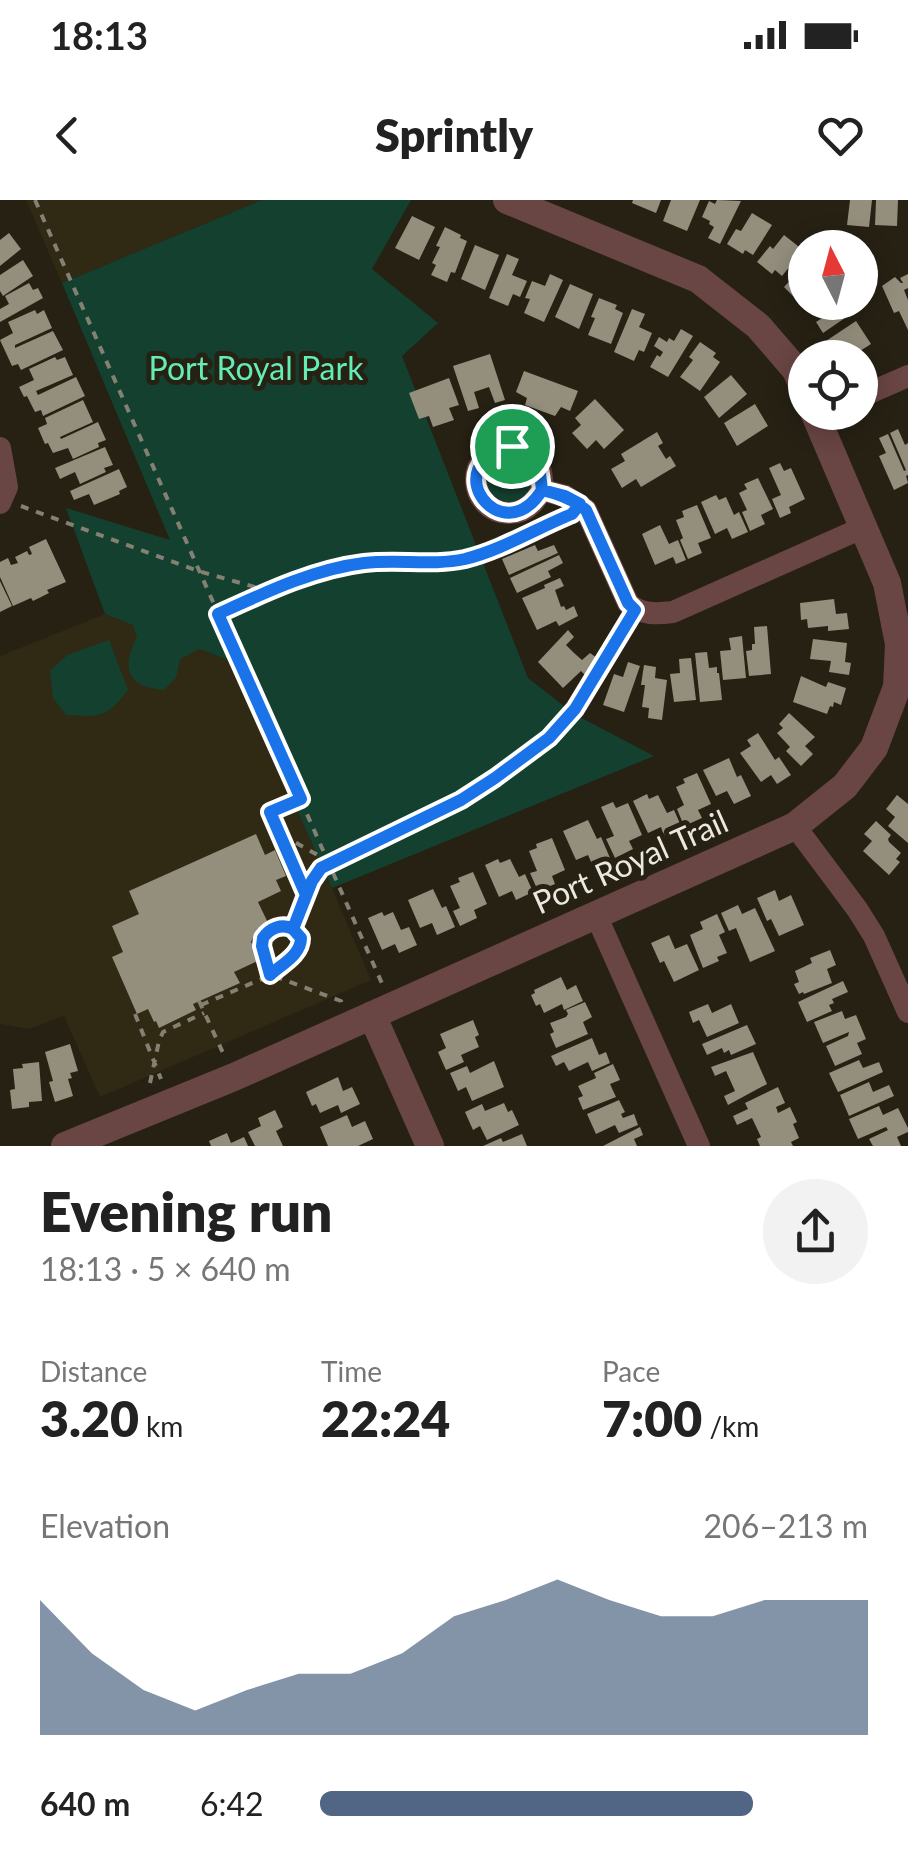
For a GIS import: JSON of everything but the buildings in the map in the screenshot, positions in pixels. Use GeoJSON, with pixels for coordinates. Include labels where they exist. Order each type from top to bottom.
{"type":"FeatureCollection","features":[{"type":"Feature","properties":{"kind":"street","name":"Port Royal Trail"},"geometry":{"type":"LineString","coordinates":[[507,200],[698,278],[758,326],[788,361]]}},
{"type":"Feature","properties":{"kind":"street"},"geometry":{"type":"LineString","coordinates":[[878,389],[908,376]]}},
{"type":"Feature","properties":{"kind":"street","name":"Port Royal Trail"},"geometry":{"type":"LineString","coordinates":[[65,1146],[234,1077],[368,1006],[596,915],[795,826],[845,786],[874,748],[903,688],[887,583],[824,430]]}},
{"type":"Feature","properties":{"kind":"street"},"geometry":{"type":"LineString","coordinates":[[0,448],[8,487],[1,501]]}},
{"type":"Feature","properties":{"kind":"street"},"geometry":{"type":"LineString","coordinates":[[542,490],[565,496],[586,510],[628,603],[635,610],[652,614],[673,612],[862,528]]}},
{"type":"Feature","properties":{"kind":"street"},"geometry":{"type":"LineString","coordinates":[[795,826],[874,936],[908,1012]]}},
{"type":"Feature","properties":{"kind":"street"},"geometry":{"type":"LineString","coordinates":[[596,915],[700,1146]]}},
{"type":"Feature","properties":{"kind":"street"},"geometry":{"type":"LineString","coordinates":[[368,1006],[430,1146]]}},
{"type":"Feature","properties":{"kind":"path"},"geometry":{"type":"LineString","coordinates":[[34,200],[330,862],[368,1006],[340,1001],[270,975]]}},
{"type":"Feature","properties":{"kind":"path"},"geometry":{"type":"LineString","coordinates":[[1,501],[198,571],[270,591]]}},
{"type":"Feature","properties":{"kind":"path"},"geometry":{"type":"LineString","coordinates":[[218,614],[270,591],[359,563],[453,561],[474,556],[572,514],[580,504]]}},
{"type":"Feature","properties":{"kind":"path"},"geometry":{"type":"LineString","coordinates":[[293,929],[318,871],[330,862],[461,800],[549,738],[575,709],[635,610]]}},
{"type":"Feature","properties":{"kind":"path"},"geometry":{"type":"LineString","coordinates":[[301,799],[269,809],[306,895]]}},
{"type":"Feature","properties":{"kind":"path"},"geometry":{"type":"LineString","coordinates":[[280,834],[330,862]]}},
{"type":"Feature","properties":{"kind":"path"},"geometry":{"type":"LineString","coordinates":[[234,1077],[200,1003],[270,975],[300,946],[301,938],[293,929],[279,926],[263,938],[270,975]]}},
{"type":"Feature","properties":{"kind":"path"},"geometry":{"type":"LineString","coordinates":[[150,1083],[165,1030],[204,1012]]}},
{"type":"Feature","properties":{"kind":"path"},"geometry":{"type":"LineString","coordinates":[[135,1014],[161,1080]]}},
{"type":"Feature","properties":{"kind":"shaded area"},"geometry":{"type":"Polygon","coordinates":[[[26,200],[262,200],[62,283],[26,200]]]}},
{"type":"Feature","properties":{"kind":"shaded area"},"geometry":{"type":"Polygon","coordinates":[[[105,614],[231,661],[371,980],[100,1097],[64,1016],[29,1029],[0,1024],[0,656],[105,614]]]}},
{"type":"Feature","properties":{"kind":"green space","name":"Port Royal Park"},"geometry":{"type":"Polygon","coordinates":[[[262,200],[411,200],[372,269],[438,323],[402,356],[528,678],[574,714],[654,756],[332,888],[231,661],[199,649],[180,659],[176,678],[164,690],[135,680],[128,667],[137,637],[133,625],[105,614],[66,508],[170,540],[62,283],[262,200]]]}},
{"type":"Feature","properties":{"kind":"green space"},"geometry":{"type":"Polygon","coordinates":[[[509,456],[526,463],[533,480],[526,497],[509,504],[492,497],[485,480],[492,463],[509,456]]]}},
{"type":"Feature","properties":{"kind":"green space"},"geometry":{"type":"Polygon","coordinates":[[[109,640],[128,690],[102,714],[66,715],[53,698],[50,671],[67,655],[109,640]]]}},
{"type":"Feature","properties":{"kind":"route"},"geometry":{"type":"LineString","coordinates":[[512,446],[492,450],[476,470],[476,486],[486,504],[503,513],[523,511],[542,490],[580,504],[572,514],[474,556],[453,561],[374,562],[341,567],[218,614],[301,799],[270,812],[306,895],[293,929],[279,926],[263,938],[270,975],[300,946],[301,938],[293,929],[321,868],[461,800],[549,738],[575,709],[635,610],[628,603],[586,510],[580,504],[565,496],[542,490],[539,464],[528,451],[512,446]]}}]}
